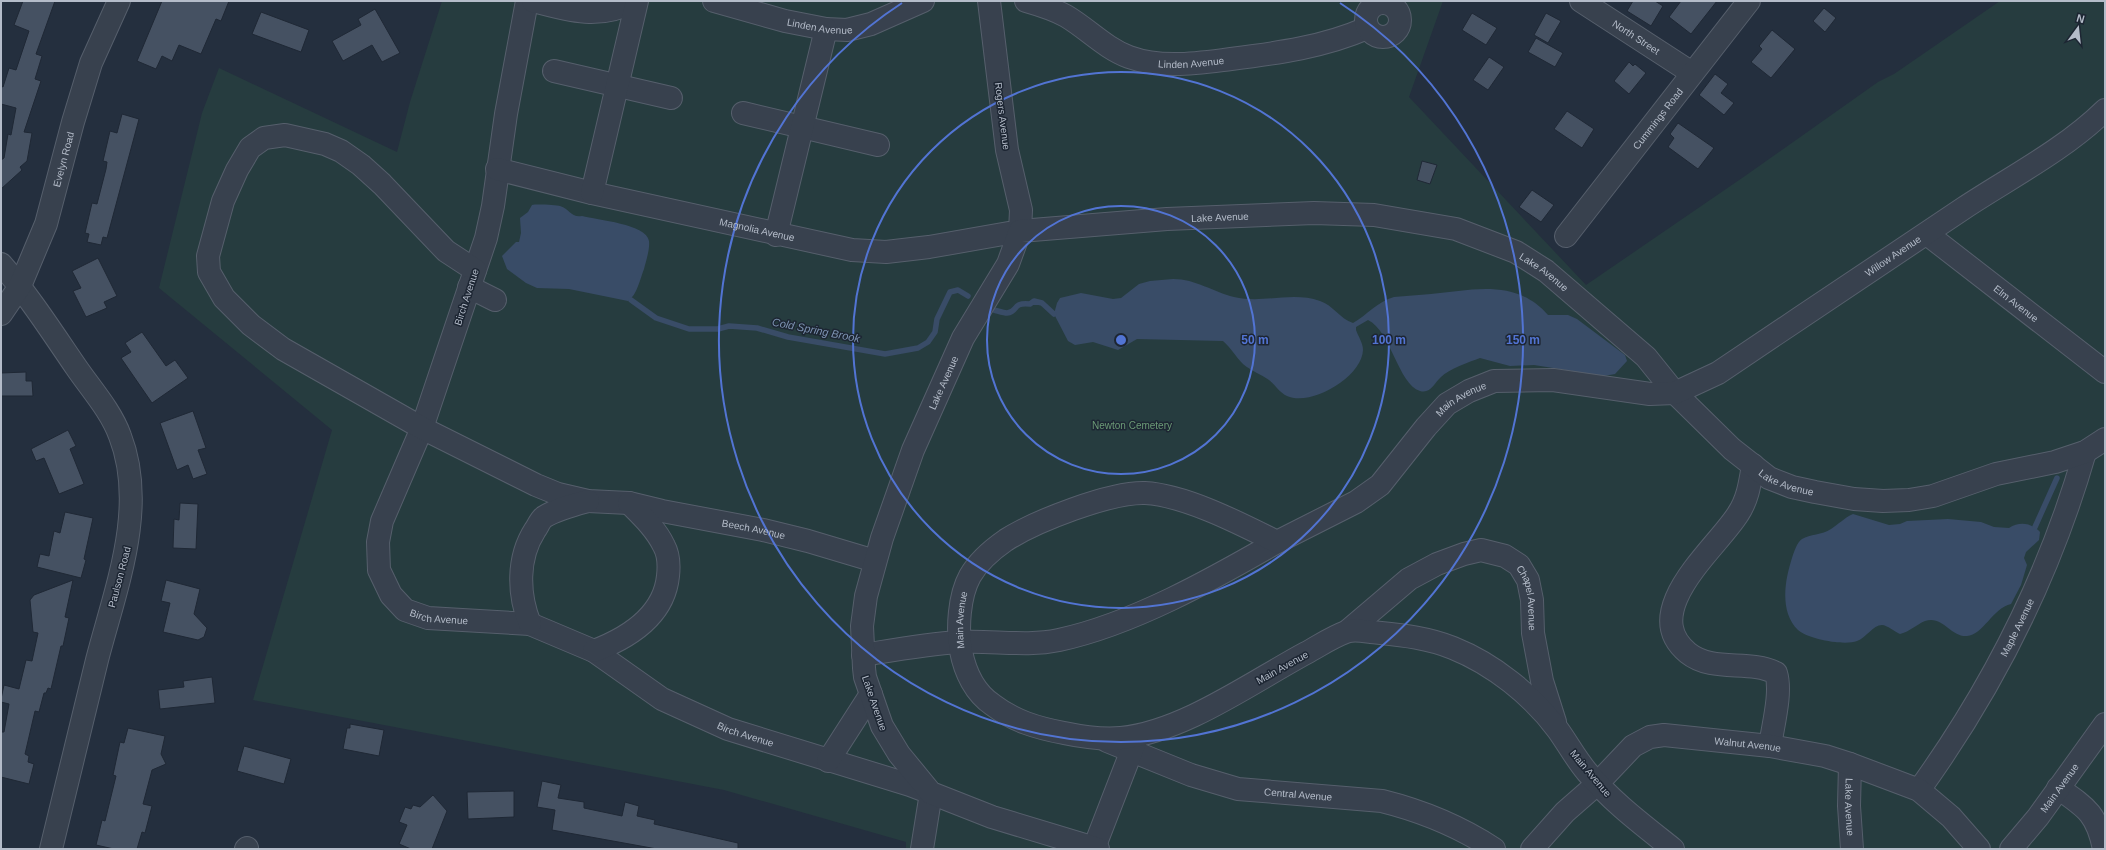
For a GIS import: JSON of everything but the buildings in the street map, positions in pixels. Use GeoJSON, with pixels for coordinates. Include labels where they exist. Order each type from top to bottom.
{"type":"FeatureCollection","features":[{"type":"Feature","properties":{"kind":"street","name":"Evelyn Road"},"geometry":{"type":"LineString","coordinates":[[1,314],[20,286],[46,224],[73,122],[91,63],[119,1]]}},
{"type":"Feature","properties":{"kind":"street","name":"Birch Avenue"},"geometry":{"type":"LineString","coordinates":[[527,1],[486,238],[422,428],[382,521],[378,542],[379,570],[391,595],[405,610],[428,618],[530,624],[594,651],[662,699],[691,713],[756,739],[910,785],[931,793]]}},
{"type":"Feature","properties":{"kind":"street"},"geometry":{"type":"LineString","coordinates":[[533,1],[598,13],[618,9],[636,1]]}},
{"type":"Feature","properties":{"kind":"street"},"geometry":{"type":"LineString","coordinates":[[592,193],[618,86],[636,1]]}},
{"type":"Feature","properties":{"kind":"street","name":"Linden Avenue"},"geometry":{"type":"LineString","coordinates":[[714,1],[785,21],[826,29],[847,30],[871,24],[923,1]]}},
{"type":"Feature","properties":{"kind":"street","name":"Rogers Avenue"},"geometry":{"type":"LineString","coordinates":[[989,1],[1007,150],[1021,210],[1020,231]]}},
{"type":"Feature","properties":{"kind":"street","name":"Linden Avenue"},"geometry":{"type":"LineString","coordinates":[[1026,1],[1066,16],[1107,47],[1130,57],[1155,64],[1194,63],[1284,52],[1345,37],[1367,28]]}},
{"type":"Feature","properties":{"kind":"street","name":"North Street"},"geometry":{"type":"LineString","coordinates":[[1581,1],[1692,73]]}},
{"type":"Feature","properties":{"kind":"street","name":"Cummings Road"},"geometry":{"type":"LineString","coordinates":[[1566,236],[1612,181],[1692,73],[1749,1]]}},
{"type":"Feature","properties":{"kind":"street"},"geometry":{"type":"LineString","coordinates":[[776,235],[826,29]]}},
{"type":"Feature","properties":{"kind":"street"},"geometry":{"type":"LineString","coordinates":[[554,71],[671,98]]}},
{"type":"Feature","properties":{"kind":"street","name":"Willow Avenue"},"geometry":{"type":"LineString","coordinates":[[1676,393],[1718,373],[2060,147],[2082,131],[2105,110]]}},
{"type":"Feature","properties":{"kind":"street"},"geometry":{"type":"LineString","coordinates":[[743,112],[878,145]]}},
{"type":"Feature","properties":{"kind":"street"},"geometry":{"type":"LineString","coordinates":[[495,300],[472,279],[382,184],[361,165],[341,151],[325,144],[284,135],[264,138],[250,148],[237,170],[223,201],[208,256],[209,272],[224,298],[251,325],[283,349],[422,428],[536,485],[558,494],[588,501]]}},
{"type":"Feature","properties":{"kind":"street","name":"Magnolia Avenue"},"geometry":{"type":"LineString","coordinates":[[497,169],[592,193],[776,235],[852,250],[886,252],[966,241],[1020,231]]}},
{"type":"Feature","properties":{"kind":"street","name":"Lake Avenue"},"geometry":{"type":"LineString","coordinates":[[931,793],[890,740],[882,726],[865,677],[862,626],[866,596],[882,538],[913,450],[963,338],[1008,264],[1020,231],[1167,219],[1314,213],[1374,214],[1456,229],[1516,252],[1546,271],[1646,357],[1676,393],[1732,449],[1769,478],[1792,487],[1815,492],[1854,499],[1909,500],[1933,496],[1996,474],[2055,462],[2085,452],[2105,439]]}},
{"type":"Feature","properties":{"kind":"street","name":"Elm Avenue"},"geometry":{"type":"LineString","coordinates":[[1927,234],[2105,372]]}},
{"type":"Feature","properties":{"kind":"street","name":"Paulson Road"},"geometry":{"type":"LineString","coordinates":[[1,264],[20,286],[102,404],[120,436],[129,472],[131,509],[128,545],[112,603],[51,849]]}},
{"type":"Feature","properties":{"kind":"street","name":"Main Avenue"},"geometry":{"type":"LineString","coordinates":[[1673,849],[1619,806],[1597,784],[1573,754],[1558,730],[1536,705],[1508,680],[1455,649],[1431,640],[1406,635],[1349,630],[1196,714],[1135,743],[1101,739],[1030,725],[1012,718],[989,703],[977,690],[964,667],[959,642],[963,594],[969,578],[981,561],[1006,540],[1074,509],[1112,498],[1142,493],[1165,496],[1194,504],[1247,527],[1276,542],[1356,502],[1380,485],[1426,427],[1448,404],[1469,391],[1494,381],[1553,380],[1650,394],[1676,393]]}},
{"type":"Feature","properties":{"kind":"street","name":"Maple Avenue"},"geometry":{"type":"LineString","coordinates":[[1919,790],[1942,757],[2021,623],[2043,576],[2064,521],[2085,452]]}},
{"type":"Feature","properties":{"kind":"street"},"geometry":{"type":"LineString","coordinates":[[1753,465],[1749,490],[1743,505],[1737,516],[1696,565],[1680,590],[1674,602],[1672,622],[1676,638],[1688,652],[1700,659],[1733,667],[1765,667],[1776,673],[1778,680],[1778,693],[1770,746]]}},
{"type":"Feature","properties":{"kind":"street"},"geometry":{"type":"LineString","coordinates":[[536,485],[542,502],[543,518]]}},
{"type":"Feature","properties":{"kind":"street"},"geometry":{"type":"LineString","coordinates":[[530,624],[524,609],[521,570],[528,542],[543,518],[563,508],[588,501]]}},
{"type":"Feature","properties":{"kind":"street","name":"Beech Avenue"},"geometry":{"type":"LineString","coordinates":[[588,501],[630,503],[662,511],[763,530],[815,542],[876,561]]}},
{"type":"Feature","properties":{"kind":"street"},"geometry":{"type":"LineString","coordinates":[[594,651],[615,643],[632,632],[651,616],[663,598],[667,582],[669,566],[665,547],[652,526],[630,503]]}},
{"type":"Feature","properties":{"kind":"street"},"geometry":{"type":"LineString","coordinates":[[863,655],[959,642],[1032,643],[1058,640],[1094,630],[1140,613],[1220,574],[1276,542]]}},
{"type":"Feature","properties":{"kind":"street","name":"Chapel Avenue"},"geometry":{"type":"LineString","coordinates":[[1349,630],[1409,579],[1437,564],[1464,554],[1481,550],[1505,556],[1518,565],[1528,580],[1532,600],[1533,632],[1542,681],[1558,730]]}},
{"type":"Feature","properties":{"kind":"street"},"geometry":{"type":"LineString","coordinates":[[828,761],[871,694]]}},
{"type":"Feature","properties":{"kind":"street","name":"Main Avenue"},"geometry":{"type":"LineString","coordinates":[[2011,849],[2034,822],[2105,724]]}},
{"type":"Feature","properties":{"kind":"street","name":"Walnut Avenue"},"geometry":{"type":"LineString","coordinates":[[1532,849],[1565,812],[1597,784],[1633,746],[1650,737],[1664,735],[1770,746],[1825,756],[1850,764],[1919,790],[1951,817],[1979,849]]}},
{"type":"Feature","properties":{"kind":"street"},"geometry":{"type":"LineString","coordinates":[[922,849],[931,793],[992,817],[1096,848],[1135,743]]}},
{"type":"Feature","properties":{"kind":"street","name":"Central Avenue"},"geometry":{"type":"LineString","coordinates":[[1135,743],[1191,776],[1238,789],[1330,795],[1390,803],[1432,816],[1471,835],[1494,849]]}},
{"type":"Feature","properties":{"kind":"street","name":"Lake Avenue"},"geometry":{"type":"LineString","coordinates":[[1850,764],[1849,806],[1852,849]]}},
{"type":"Feature","properties":{"kind":"street"},"geometry":{"type":"LineString","coordinates":[[2058,788],[2081,804],[2093,816],[2101,834],[2104,849]]}},
{"type":"Feature","properties":{"kind":"green space","name":"Newton Cemetery"},"geometry":{"type":"Polygon","coordinates":[[[442,1],[1443,1],[1409,97],[1586,285],[1745,176],[1878,82],[1894,74],[2000,1],[2105,1],[2105,849],[906,849],[906,842],[724,790],[253,700],[332,430],[159,288],[202,113],[219,68],[397,152],[410,102],[442,1]]]}},
{"type":"Feature","properties":{"kind":"water"},"geometry":{"type":"Polygon","coordinates":[[[532,205],[560,206],[575,216],[582,216],[620,224],[640,230],[646,235],[649,241],[648,255],[634,295],[628,301],[569,289],[537,288],[526,283],[507,269],[502,256],[516,242],[519,242],[521,233],[520,218],[528,212],[532,205]]]}},
{"type":"Feature","properties":{"kind":"water"},"geometry":{"type":"Polygon","coordinates":[[[1173,279],[1197,283],[1226,295],[1245,299],[1288,297],[1309,298],[1325,303],[1348,321],[1353,323],[1378,305],[1394,297],[1478,289],[1508,291],[1535,303],[1548,315],[1568,315],[1577,319],[1625,355],[1627,361],[1615,374],[1604,376],[1534,365],[1510,366],[1480,358],[1449,371],[1430,389],[1424,392],[1412,386],[1400,368],[1383,335],[1376,326],[1368,320],[1356,327],[1363,350],[1360,360],[1354,370],[1334,387],[1309,397],[1297,398],[1284,395],[1269,380],[1246,366],[1223,341],[1137,339],[1118,350],[1093,342],[1075,345],[1068,341],[1054,314],[1060,298],[1081,293],[1113,299],[1121,298],[1139,284],[1150,281],[1173,279]]]}},
{"type":"Feature","properties":{"kind":"water"},"geometry":{"type":"Polygon","coordinates":[[[1853,514],[1889,525],[1900,524],[1907,521],[1948,519],[1981,522],[1994,527],[2009,528],[2017,524],[2025,524],[2037,529],[2040,532],[2039,540],[2026,552],[2024,558],[2027,565],[2021,585],[2011,604],[2005,606],[1973,635],[1961,635],[1942,623],[1931,620],[1922,622],[1900,634],[1882,625],[1876,627],[1857,641],[1844,643],[1826,641],[1803,633],[1798,630],[1792,622],[1786,605],[1785,595],[1787,576],[1794,553],[1800,540],[1827,531],[1853,514]]]}},
{"type":"Feature","properties":{"kind":"waterway","name":"Cold Spring Brook"},"geometry":{"type":"LineString","coordinates":[[631,300],[656,318],[689,329],[718,329],[729,326],[757,328],[788,337],[885,354],[918,348],[928,342],[935,332],[937,319],[950,292],[958,290],[968,296]]}},
{"type":"Feature","properties":{"kind":"waterway","name":"Cold Spring Brook"},"geometry":{"type":"LineString","coordinates":[[994,310],[1006,313],[1011,312],[1020,304],[1030,304],[1034,301],[1042,303],[1054,314]]}},
{"type":"Feature","properties":{"kind":"waterway"},"geometry":{"type":"LineString","coordinates":[[2035,527],[2057,478]]}}]}
